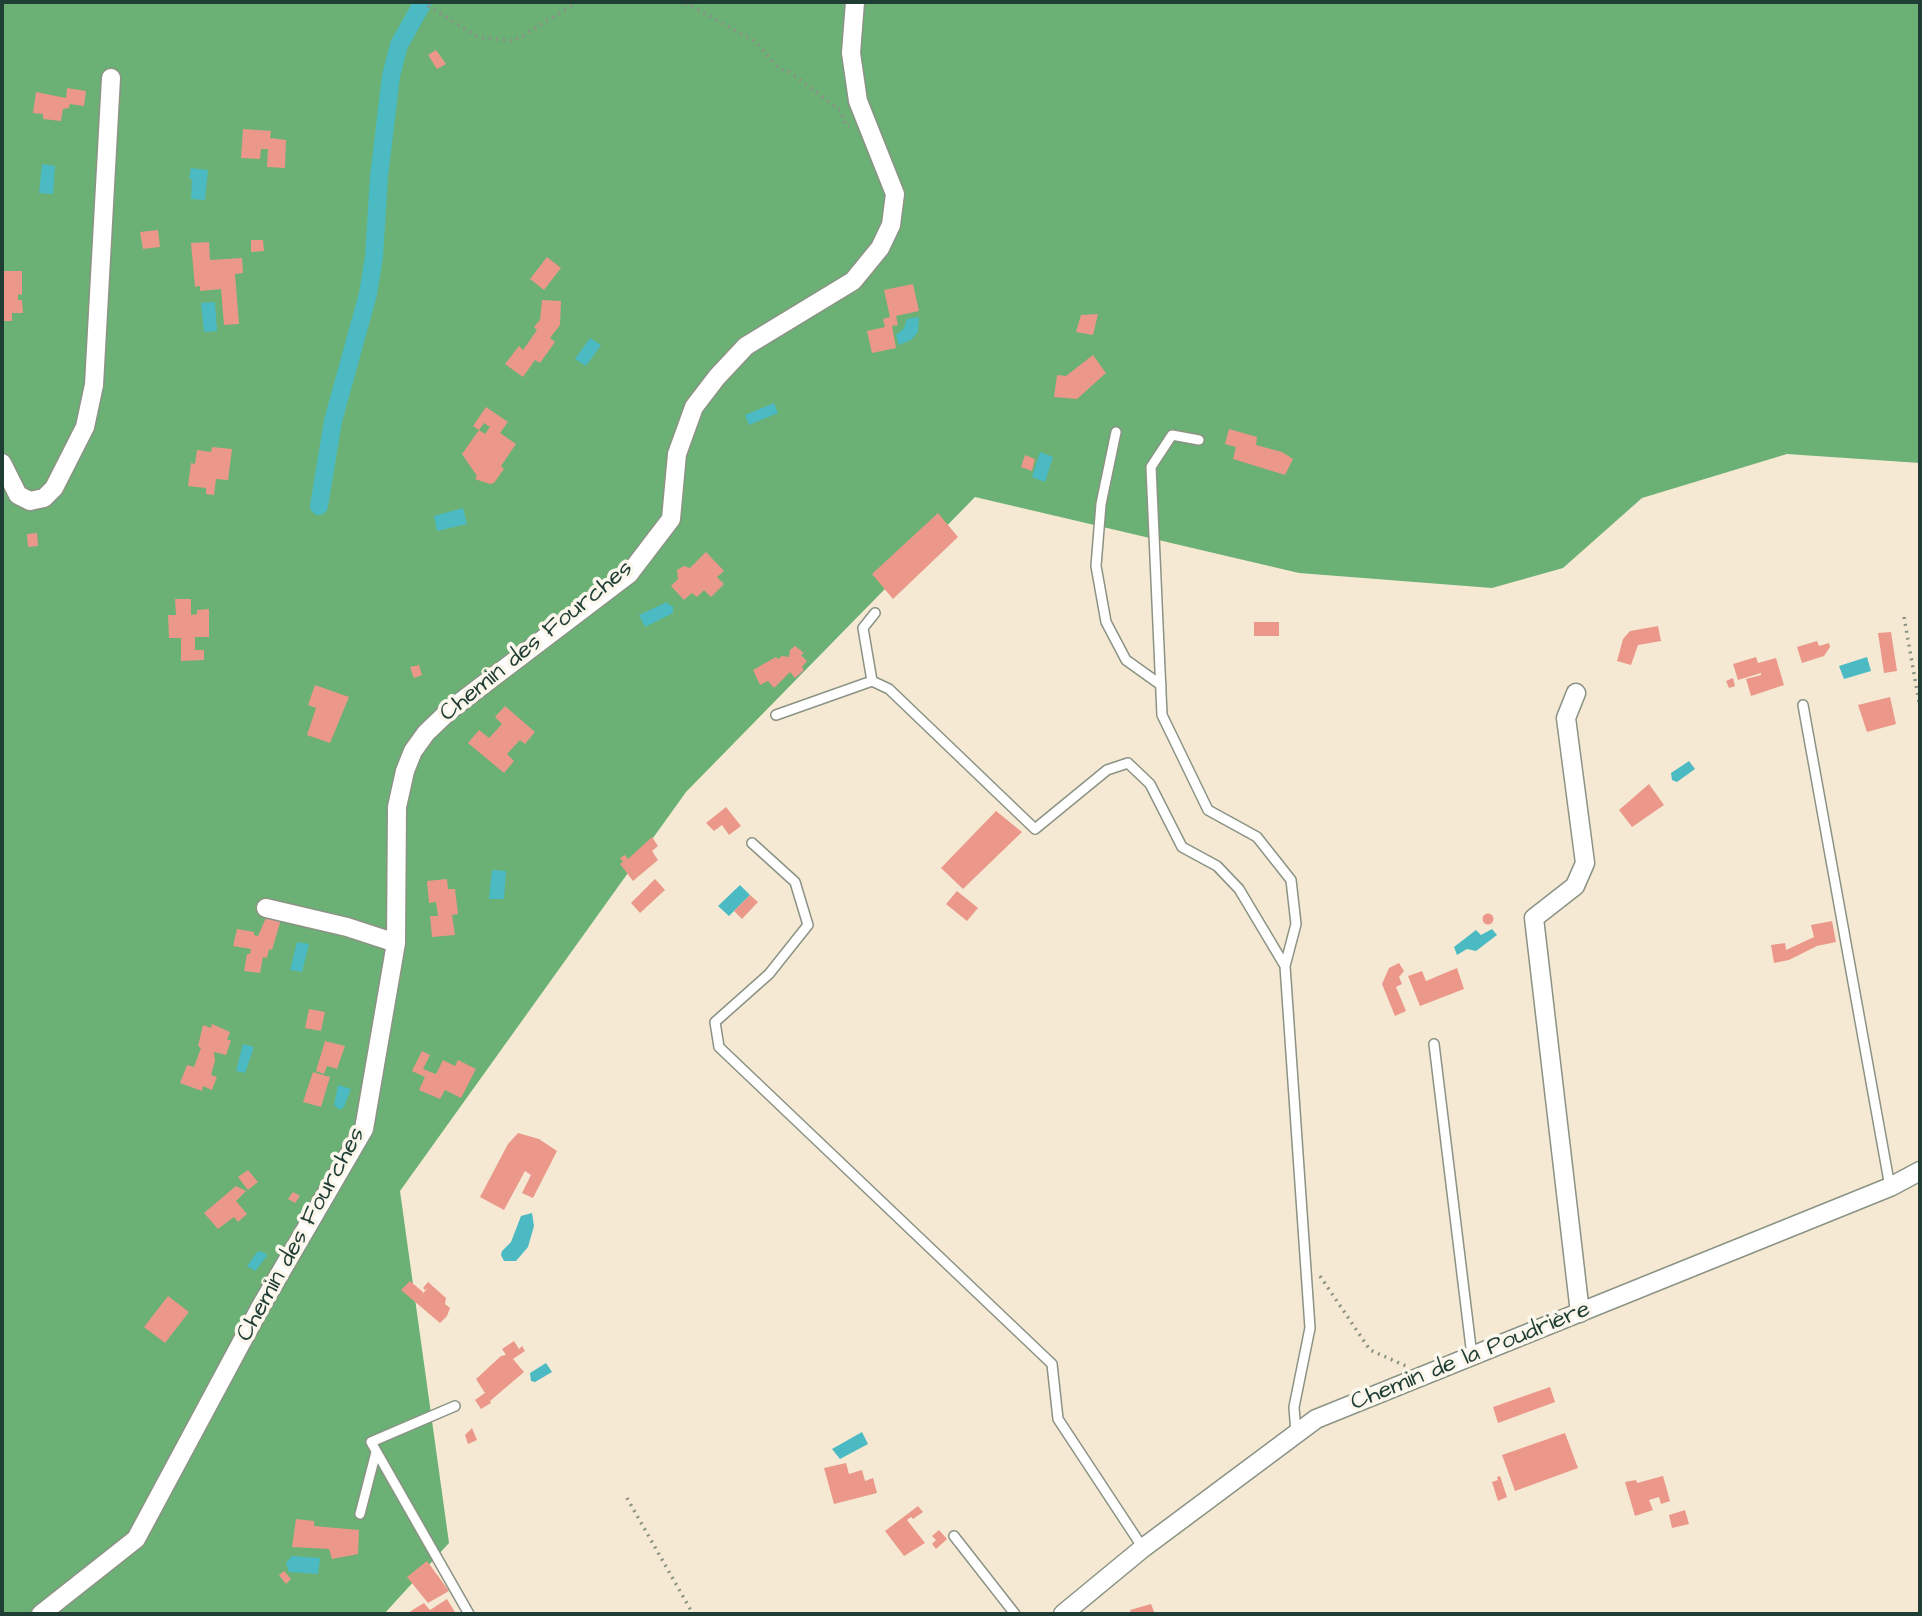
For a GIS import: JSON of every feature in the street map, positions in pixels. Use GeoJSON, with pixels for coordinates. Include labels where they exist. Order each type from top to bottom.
{"type":"FeatureCollection","features":[{"type":"Feature","properties":{"kind":"street","name":"Chemin des Fourches"},"geometry":{"type":"LineString","coordinates":[[41,1614],[136,1539],[261,1306],[364,1129],[396,943],[397,807],[404,771],[413,751],[426,733],[450,710],[629,574],[671,519],[677,454],[694,407],[717,377],[746,346],[853,281],[880,248],[891,225],[895,194],[858,101],[851,53],[855,2]]}},
{"type":"Feature","properties":{"kind":"street"},"geometry":{"type":"LineString","coordinates":[[2,463],[18,495],[30,501],[44,498],[54,488],[85,427],[94,384],[111,78]]}},
{"type":"Feature","properties":{"kind":"street"},"geometry":{"type":"LineString","coordinates":[[1576,693],[1566,718],[1585,863],[1575,886],[1534,918],[1580,1312]]}},
{"type":"Feature","properties":{"kind":"street"},"geometry":{"type":"LineString","coordinates":[[266,908],[346,927],[396,943]]}},
{"type":"Feature","properties":{"kind":"street","name":"Chemin de la Poudrière"},"geometry":{"type":"LineString","coordinates":[[1063,1614],[1143,1548],[1316,1419],[1890,1187],[1920,1171]]}},
{"type":"Feature","properties":{"kind":"lane"},"geometry":{"type":"LineString","coordinates":[[1116,432],[1101,504],[1097,566],[1106,622],[1125,660],[1161,685]]}},
{"type":"Feature","properties":{"kind":"lane"},"geometry":{"type":"LineString","coordinates":[[1199,440],[1172,435],[1151,467],[1162,715],[1208,810],[1257,837],[1291,880],[1296,924],[1285,966],[1310,1328],[1294,1407],[1296,1434]]}},
{"type":"Feature","properties":{"kind":"lane"},"geometry":{"type":"LineString","coordinates":[[872,681],[863,628],[875,613]]}},
{"type":"Feature","properties":{"kind":"lane"},"geometry":{"type":"LineString","coordinates":[[776,715],[872,681],[889,689],[1035,829],[1107,770],[1128,763],[1150,784],[1182,847],[1217,866],[1239,889],[1285,966]]}},
{"type":"Feature","properties":{"kind":"lane"},"geometry":{"type":"LineString","coordinates":[[1803,705],[1890,1187]]}},
{"type":"Feature","properties":{"kind":"lane"},"geometry":{"type":"LineString","coordinates":[[752,843],[795,882],[808,925],[769,974],[715,1022],[719,1047],[1052,1364],[1058,1419],[1143,1548]]}},
{"type":"Feature","properties":{"kind":"lane"},"geometry":{"type":"LineString","coordinates":[[1434,1044],[1472,1356]]}},
{"type":"Feature","properties":{"kind":"lane"},"geometry":{"type":"LineString","coordinates":[[455,1406],[370,1442],[469,1614]]}},
{"type":"Feature","properties":{"kind":"lane"},"geometry":{"type":"LineString","coordinates":[[360,1514],[376,1452]]}},
{"type":"Feature","properties":{"kind":"lane"},"geometry":{"type":"LineString","coordinates":[[954,1536],[1015,1614]]}},
{"type":"Feature","properties":{"kind":"path"},"geometry":{"type":"LineString","coordinates":[[422,2],[478,37],[514,41],[578,2]]}},
{"type":"Feature","properties":{"kind":"path"},"geometry":{"type":"LineString","coordinates":[[678,2],[688,4],[756,42],[779,69],[790,72],[841,111],[846,126],[869,128]]}},
{"type":"Feature","properties":{"kind":"path"},"geometry":{"type":"LineString","coordinates":[[1904,617],[1920,708]]}},
{"type":"Feature","properties":{"kind":"path"},"geometry":{"type":"LineString","coordinates":[[1305,1254],[1370,1350],[1426,1374]]}},
{"type":"Feature","properties":{"kind":"path"},"geometry":{"type":"LineString","coordinates":[[627,1498],[693,1614]]}},
{"type":"Feature","properties":{"kind":"green space"},"geometry":{"type":"Polygon","coordinates":[[[2,2],[1920,2],[1920,463],[1787,454],[1642,498],[1563,568],[1492,588],[1299,573],[975,497],[686,792],[400,1191],[449,1543],[384,1614],[2,1614],[2,2]]]}},
{"type":"Feature","properties":{"kind":"water"},"geometry":{"type":"Polygon","coordinates":[[[42,164],[55,166],[53,194],[39,193],[42,164]]]}},
{"type":"Feature","properties":{"kind":"water"},"geometry":{"type":"Polygon","coordinates":[[[191,168],[208,170],[205,200],[191,199],[191,168]]]}},
{"type":"Feature","properties":{"kind":"water"},"geometry":{"type":"Polygon","coordinates":[[[215,302],[217,331],[204,332],[201,303],[215,302]]]}},
{"type":"Feature","properties":{"kind":"water"},"geometry":{"type":"Polygon","coordinates":[[[919,317],[918,332],[911,340],[899,345],[896,335],[904,328],[907,319],[919,317]]]}},
{"type":"Feature","properties":{"kind":"water"},"geometry":{"type":"Polygon","coordinates":[[[590,338],[601,345],[586,366],[575,359],[590,338]]]}},
{"type":"Feature","properties":{"kind":"water"},"geometry":{"type":"Polygon","coordinates":[[[774,403],[778,413],[749,425],[745,415],[774,403]]]}},
{"type":"Feature","properties":{"kind":"water"},"geometry":{"type":"Polygon","coordinates":[[[1040,452],[1053,457],[1045,482],[1032,477],[1040,452]]]}},
{"type":"Feature","properties":{"kind":"water"},"geometry":{"type":"Polygon","coordinates":[[[463,508],[467,524],[437,531],[434,516],[463,508]]]}},
{"type":"Feature","properties":{"kind":"water"},"geometry":{"type":"Polygon","coordinates":[[[667,602],[673,606],[673,613],[645,627],[639,615],[667,602]]]}},
{"type":"Feature","properties":{"kind":"water"},"geometry":{"type":"Polygon","coordinates":[[[1867,657],[1871,671],[1844,679],[1839,666],[1867,657]]]}},
{"type":"Feature","properties":{"kind":"water"},"geometry":{"type":"Polygon","coordinates":[[[1689,761],[1695,769],[1677,782],[1672,780],[1671,773],[1689,761]]]}},
{"type":"Feature","properties":{"kind":"water"},"geometry":{"type":"Polygon","coordinates":[[[492,870],[506,871],[504,899],[489,899],[492,870]]]}},
{"type":"Feature","properties":{"kind":"water"},"geometry":{"type":"Polygon","coordinates":[[[740,885],[750,895],[729,916],[718,906],[740,885]]]}},
{"type":"Feature","properties":{"kind":"water"},"geometry":{"type":"Polygon","coordinates":[[[1492,929],[1497,935],[1476,951],[1467,949],[1457,955],[1454,947],[1476,930],[1481,935],[1492,929]]]}},
{"type":"Feature","properties":{"kind":"water"},"geometry":{"type":"Polygon","coordinates":[[[297,942],[309,944],[302,972],[290,970],[297,942]]]}},
{"type":"Feature","properties":{"kind":"water"},"geometry":{"type":"Polygon","coordinates":[[[243,1044],[254,1047],[245,1073],[236,1071],[243,1044]]]}},
{"type":"Feature","properties":{"kind":"water"},"geometry":{"type":"Polygon","coordinates":[[[338,1085],[351,1089],[344,1107],[340,1110],[334,1105],[338,1085]]]}},
{"type":"Feature","properties":{"kind":"water"},"geometry":{"type":"Polygon","coordinates":[[[532,1213],[534,1226],[528,1247],[516,1261],[504,1261],[502,1251],[511,1242],[521,1216],[532,1213]]]}},
{"type":"Feature","properties":{"kind":"water"},"geometry":{"type":"Polygon","coordinates":[[[258,1251],[267,1256],[255,1271],[247,1266],[258,1251]]]}},
{"type":"Feature","properties":{"kind":"water"},"geometry":{"type":"Polygon","coordinates":[[[546,1363],[552,1372],[535,1382],[531,1381],[530,1373],[546,1363]]]}},
{"type":"Feature","properties":{"kind":"water"},"geometry":{"type":"Polygon","coordinates":[[[862,1432],[868,1444],[840,1459],[832,1449],[862,1432]]]}},
{"type":"Feature","properties":{"kind":"water"},"geometry":{"type":"Polygon","coordinates":[[[292,1556],[320,1558],[318,1574],[289,1572],[286,1563],[292,1556]]]}},
{"type":"Feature","properties":{"kind":"building"},"geometry":{"type":"Polygon","coordinates":[[[436,50],[446,64],[437,69],[428,55],[436,50]]]}},
{"type":"Feature","properties":{"kind":"building"},"geometry":{"type":"Polygon","coordinates":[[[67,88],[86,91],[84,106],[70,104],[69,108],[63,109],[61,121],[43,119],[43,114],[33,113],[36,92],[66,98],[67,88]]]}},
{"type":"Feature","properties":{"kind":"building"},"geometry":{"type":"Polygon","coordinates":[[[243,129],[271,131],[270,138],[286,140],[285,168],[267,167],[268,149],[261,149],[260,159],[241,158],[243,129]]]}},
{"type":"Feature","properties":{"kind":"building"},"geometry":{"type":"Polygon","coordinates":[[[158,230],[160,247],[143,249],[140,232],[158,230]]]}},
{"type":"Feature","properties":{"kind":"building"},"geometry":{"type":"Polygon","coordinates":[[[251,240],[263,240],[264,251],[251,252],[251,240]]]}},
{"type":"Feature","properties":{"kind":"building"},"geometry":{"type":"Polygon","coordinates":[[[209,242],[210,260],[242,258],[243,273],[235,274],[239,324],[224,325],[221,289],[200,291],[200,286],[195,287],[191,243],[209,242]]]}},
{"type":"Feature","properties":{"kind":"building"},"geometry":{"type":"Polygon","coordinates":[[[547,257],[561,268],[544,290],[530,279],[547,257]]]}},
{"type":"Feature","properties":{"kind":"building"},"geometry":{"type":"Polygon","coordinates":[[[2,271],[22,271],[22,295],[18,294],[18,300],[22,300],[23,313],[12,313],[12,321],[2,321],[2,271]]]}},
{"type":"Feature","properties":{"kind":"building"},"geometry":{"type":"Polygon","coordinates":[[[913,284],[919,311],[896,316],[898,325],[892,326],[896,348],[872,353],[867,331],[885,327],[883,319],[890,317],[884,290],[913,284]]]}},
{"type":"Feature","properties":{"kind":"building"},"geometry":{"type":"Polygon","coordinates":[[[542,300],[561,301],[560,325],[550,338],[555,342],[540,363],[535,360],[523,377],[505,364],[519,346],[523,350],[537,330],[534,327],[540,320],[542,300]]]}},
{"type":"Feature","properties":{"kind":"building"},"geometry":{"type":"Polygon","coordinates":[[[1098,314],[1093,335],[1076,332],[1081,315],[1098,314]]]}},
{"type":"Feature","properties":{"kind":"building"},"geometry":{"type":"Polygon","coordinates":[[[1093,355],[1106,373],[1077,399],[1054,397],[1057,375],[1066,376],[1093,355]]]}},
{"type":"Feature","properties":{"kind":"building"},"geometry":{"type":"Polygon","coordinates":[[[486,407],[508,422],[500,433],[516,444],[501,466],[504,469],[494,483],[475,479],[477,476],[462,454],[479,430],[473,426],[486,407]],[[484,423],[479,430],[485,434],[490,427],[484,423]]]}},
{"type":"Feature","properties":{"kind":"building"},"geometry":{"type":"Polygon","coordinates":[[[1229,429],[1257,437],[1256,445],[1282,452],[1293,459],[1285,475],[1233,459],[1236,447],[1225,444],[1229,429]]]}},
{"type":"Feature","properties":{"kind":"building"},"geometry":{"type":"Polygon","coordinates":[[[212,447],[232,449],[228,480],[216,479],[214,495],[206,494],[206,488],[188,486],[191,463],[195,464],[197,450],[211,452],[212,447]]]}},
{"type":"Feature","properties":{"kind":"building"},"geometry":{"type":"Polygon","coordinates":[[[1025,455],[1035,459],[1032,471],[1021,467],[1025,455]]]}},
{"type":"Feature","properties":{"kind":"building"},"geometry":{"type":"Polygon","coordinates":[[[938,513],[958,537],[893,599],[872,574],[938,513]]]}},
{"type":"Feature","properties":{"kind":"building"},"geometry":{"type":"Polygon","coordinates":[[[37,533],[38,546],[28,547],[27,534],[37,533]]]}},
{"type":"Feature","properties":{"kind":"building"},"geometry":{"type":"Polygon","coordinates":[[[706,552],[724,571],[717,577],[724,584],[711,597],[704,590],[697,597],[692,593],[684,600],[671,586],[678,579],[677,570],[684,566],[690,568],[706,552]]]}},
{"type":"Feature","properties":{"kind":"building"},"geometry":{"type":"Polygon","coordinates":[[[175,599],[191,599],[191,615],[197,614],[197,610],[209,609],[209,637],[195,637],[195,650],[204,650],[204,660],[181,661],[181,638],[169,638],[168,615],[176,615],[175,599]]]}},
{"type":"Feature","properties":{"kind":"building"},"geometry":{"type":"Polygon","coordinates":[[[1254,622],[1279,622],[1279,636],[1254,636],[1254,622]]]}},
{"type":"Feature","properties":{"kind":"building"},"geometry":{"type":"Polygon","coordinates":[[[1658,626],[1661,641],[1638,645],[1631,665],[1617,661],[1623,639],[1630,631],[1658,626]]]}},
{"type":"Feature","properties":{"kind":"building"},"geometry":{"type":"Polygon","coordinates":[[[1891,632],[1897,671],[1884,673],[1878,633],[1891,632]]]}},
{"type":"Feature","properties":{"kind":"building"},"geometry":{"type":"Polygon","coordinates":[[[1817,641],[1819,646],[1829,643],[1830,647],[1824,656],[1802,663],[1797,647],[1817,641]]]}},
{"type":"Feature","properties":{"kind":"building"},"geometry":{"type":"Polygon","coordinates":[[[795,646],[804,653],[801,655],[807,661],[802,667],[804,670],[795,678],[790,672],[774,688],[768,681],[760,685],[753,670],[776,657],[789,657],[790,650],[795,646]]]}},
{"type":"Feature","properties":{"kind":"building"},"geometry":{"type":"Polygon","coordinates":[[[1756,657],[1758,663],[1776,658],[1784,685],[1751,696],[1746,679],[1761,673],[1738,680],[1733,664],[1756,657]]]}},
{"type":"Feature","properties":{"kind":"building"},"geometry":{"type":"Polygon","coordinates":[[[419,665],[422,675],[414,678],[410,667],[419,665]]]}},
{"type":"Feature","properties":{"kind":"building"},"geometry":{"type":"Polygon","coordinates":[[[1733,678],[1735,686],[1729,688],[1726,681],[1733,678]]]}},
{"type":"Feature","properties":{"kind":"building"},"geometry":{"type":"Polygon","coordinates":[[[315,685],[349,697],[330,743],[307,735],[316,708],[308,705],[315,685]]]}},
{"type":"Feature","properties":{"kind":"building"},"geometry":{"type":"Polygon","coordinates":[[[1890,697],[1896,724],[1867,732],[1858,705],[1890,697]]]}},
{"type":"Feature","properties":{"kind":"building"},"geometry":{"type":"Polygon","coordinates":[[[505,706],[535,732],[525,744],[520,740],[507,754],[514,761],[504,773],[468,743],[479,730],[489,738],[502,724],[495,717],[505,706]]]}},
{"type":"Feature","properties":{"kind":"building"},"geometry":{"type":"Polygon","coordinates":[[[1649,784],[1664,805],[1632,827],[1619,810],[1649,784]]]}},
{"type":"Feature","properties":{"kind":"building"},"geometry":{"type":"Polygon","coordinates":[[[726,807],[741,826],[729,835],[722,825],[714,831],[706,823],[726,807]]]}},
{"type":"Feature","properties":{"kind":"building"},"geometry":{"type":"Polygon","coordinates":[[[996,811],[1022,832],[963,889],[941,868],[996,811]]]}},
{"type":"Feature","properties":{"kind":"building"},"geometry":{"type":"Polygon","coordinates":[[[652,837],[658,846],[652,851],[658,860],[633,881],[620,864],[623,862],[620,858],[625,855],[628,859],[652,837]]]}},
{"type":"Feature","properties":{"kind":"building"},"geometry":{"type":"Polygon","coordinates":[[[447,879],[448,889],[455,889],[458,914],[452,915],[455,935],[432,937],[430,916],[438,916],[436,902],[429,903],[427,881],[447,879]]]}},
{"type":"Feature","properties":{"kind":"building"},"geometry":{"type":"Polygon","coordinates":[[[655,879],[665,890],[640,913],[631,903],[655,879]]]}},
{"type":"Feature","properties":{"kind":"building"},"geometry":{"type":"Polygon","coordinates":[[[957,891],[978,908],[967,921],[946,904],[957,891]]]}},
{"type":"Feature","properties":{"kind":"building"},"geometry":{"type":"Polygon","coordinates":[[[750,895],[758,902],[742,919],[734,911],[750,895]]]}},
{"type":"Feature","properties":{"kind":"building"},"geometry":{"type":"Polygon","coordinates":[[[268,913],[281,919],[272,950],[269,949],[267,958],[263,957],[260,973],[244,971],[247,954],[250,954],[251,949],[233,946],[237,929],[254,932],[254,935],[258,936],[268,913]]]}},
{"type":"Feature","properties":{"kind":"building"},"geometry":{"type":"Polygon","coordinates":[[[1488,914],[1492,915],[1492,923],[1488,924],[1484,923],[1483,919],[1484,915],[1488,914]]]}},
{"type":"Feature","properties":{"kind":"building"},"geometry":{"type":"Polygon","coordinates":[[[1832,921],[1836,942],[1817,946],[1789,960],[1774,963],[1771,945],[1785,943],[1786,950],[1814,937],[1811,925],[1832,921]]]}},
{"type":"Feature","properties":{"kind":"building"},"geometry":{"type":"Polygon","coordinates":[[[1399,963],[1404,971],[1399,977],[1402,984],[1396,987],[1406,1011],[1395,1016],[1382,984],[1389,968],[1399,963]]]}},
{"type":"Feature","properties":{"kind":"building"},"geometry":{"type":"Polygon","coordinates":[[[1457,968],[1464,989],[1420,1006],[1408,976],[1422,971],[1426,981],[1457,968]]]}},
{"type":"Feature","properties":{"kind":"building"},"geometry":{"type":"Polygon","coordinates":[[[309,1009],[325,1012],[321,1031],[305,1028],[309,1009]]]}},
{"type":"Feature","properties":{"kind":"building"},"geometry":{"type":"Polygon","coordinates":[[[212,1024],[230,1032],[227,1040],[231,1040],[226,1055],[214,1052],[215,1061],[211,1075],[217,1077],[212,1090],[203,1086],[202,1091],[180,1083],[187,1065],[194,1067],[201,1048],[198,1046],[203,1025],[211,1028],[212,1024]]]}},
{"type":"Feature","properties":{"kind":"building"},"geometry":{"type":"Polygon","coordinates":[[[325,1041],[345,1046],[337,1069],[327,1066],[324,1074],[316,1071],[325,1041]]]}},
{"type":"Feature","properties":{"kind":"building"},"geometry":{"type":"Polygon","coordinates":[[[422,1051],[430,1055],[423,1069],[436,1074],[443,1060],[455,1066],[458,1060],[476,1069],[461,1098],[445,1090],[440,1099],[419,1090],[425,1077],[412,1071],[422,1051]]]}},
{"type":"Feature","properties":{"kind":"building"},"geometry":{"type":"Polygon","coordinates":[[[313,1072],[330,1077],[321,1107],[303,1102],[313,1072]]]}},
{"type":"Feature","properties":{"kind":"building"},"geometry":{"type":"Polygon","coordinates":[[[518,1133],[539,1139],[557,1151],[533,1198],[522,1193],[531,1175],[525,1171],[504,1210],[480,1197],[508,1144],[518,1133]]]}},
{"type":"Feature","properties":{"kind":"building"},"geometry":{"type":"Polygon","coordinates":[[[248,1170],[258,1182],[248,1190],[238,1177],[248,1170]]]}},
{"type":"Feature","properties":{"kind":"building"},"geometry":{"type":"Polygon","coordinates":[[[236,1186],[246,1191],[236,1201],[247,1214],[238,1222],[234,1217],[218,1229],[204,1213],[236,1186]]]}},
{"type":"Feature","properties":{"kind":"building"},"geometry":{"type":"Polygon","coordinates":[[[293,1192],[300,1196],[295,1203],[288,1199],[293,1192]]]}},
{"type":"Feature","properties":{"kind":"building"},"geometry":{"type":"Polygon","coordinates":[[[410,1281],[422,1294],[428,1288],[423,1288],[428,1282],[446,1298],[445,1304],[450,1308],[440,1323],[401,1290],[410,1281]]]}},
{"type":"Feature","properties":{"kind":"building"},"geometry":{"type":"Polygon","coordinates":[[[168,1296],[189,1312],[165,1343],[144,1327],[168,1296]]]}},
{"type":"Feature","properties":{"kind":"building"},"geometry":{"type":"Polygon","coordinates":[[[514,1341],[519,1349],[522,1346],[525,1351],[513,1359],[524,1372],[481,1409],[475,1400],[485,1393],[476,1379],[501,1356],[506,1355],[502,1349],[514,1341]]]}},
{"type":"Feature","properties":{"kind":"building"},"geometry":{"type":"Polygon","coordinates":[[[1550,1387],[1555,1402],[1498,1423],[1493,1407],[1550,1387]]]}},
{"type":"Feature","properties":{"kind":"building"},"geometry":{"type":"Polygon","coordinates":[[[472,1428],[477,1440],[468,1444],[465,1435],[472,1428]]]}},
{"type":"Feature","properties":{"kind":"building"},"geometry":{"type":"Polygon","coordinates":[[[1565,1433],[1578,1468],[1515,1491],[1502,1455],[1565,1433]]]}},
{"type":"Feature","properties":{"kind":"building"},"geometry":{"type":"Polygon","coordinates":[[[846,1463],[849,1474],[862,1470],[865,1481],[873,1478],[877,1493],[834,1504],[824,1468],[846,1463]]]}},
{"type":"Feature","properties":{"kind":"building"},"geometry":{"type":"Polygon","coordinates":[[[1500,1476],[1507,1497],[1498,1501],[1492,1482],[1500,1476]]]}},
{"type":"Feature","properties":{"kind":"building"},"geometry":{"type":"Polygon","coordinates":[[[1663,1476],[1670,1501],[1661,1504],[1659,1497],[1649,1500],[1653,1510],[1635,1516],[1625,1482],[1636,1480],[1637,1483],[1663,1476]]]}},
{"type":"Feature","properties":{"kind":"building"},"geometry":{"type":"Polygon","coordinates":[[[918,1506],[923,1512],[907,1520],[925,1543],[904,1556],[885,1531],[918,1506]]]}},
{"type":"Feature","properties":{"kind":"building"},"geometry":{"type":"Polygon","coordinates":[[[1685,1510],[1689,1524],[1672,1528],[1669,1515],[1685,1510]]]}},
{"type":"Feature","properties":{"kind":"building"},"geometry":{"type":"Polygon","coordinates":[[[296,1519],[314,1521],[314,1526],[359,1530],[358,1554],[332,1559],[329,1549],[292,1547],[296,1519]]]}},
{"type":"Feature","properties":{"kind":"building"},"geometry":{"type":"Polygon","coordinates":[[[939,1530],[947,1539],[936,1549],[932,1544],[936,1540],[932,1536],[939,1530]]]}},
{"type":"Feature","properties":{"kind":"building"},"geometry":{"type":"Polygon","coordinates":[[[427,1561],[449,1591],[428,1603],[407,1577],[427,1561]]]}},
{"type":"Feature","properties":{"kind":"building"},"geometry":{"type":"Polygon","coordinates":[[[284,1571],[291,1579],[286,1584],[279,1575],[284,1571]]]}},
{"type":"Feature","properties":{"kind":"building"},"geometry":{"type":"Polygon","coordinates":[[[447,1599],[456,1614],[406,1614],[424,1603],[430,1610],[447,1599]]]}},
{"type":"Feature","properties":{"kind":"building"},"geometry":{"type":"Polygon","coordinates":[[[1151,1604],[1155,1614],[1131,1614],[1130,1610],[1151,1604]]]}},
{"type":"Feature","properties":{"kind":"waterway"},"geometry":{"type":"LineString","coordinates":[[319,506],[333,421],[368,294],[391,76],[399,45],[423,2]]}}]}
